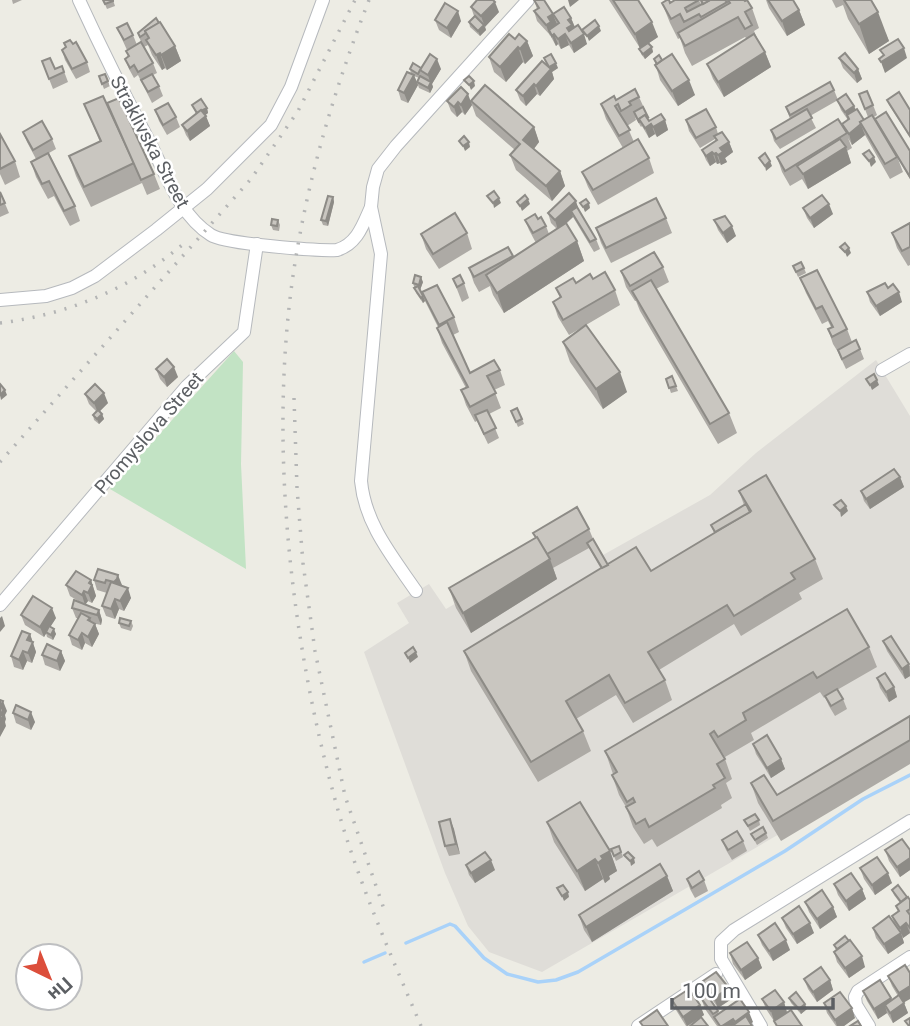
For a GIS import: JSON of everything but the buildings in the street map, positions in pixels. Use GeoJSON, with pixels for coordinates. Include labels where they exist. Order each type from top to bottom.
{"type":"FeatureCollection","features":[{"type":"Feature","properties":{"kind":"street","name":"Straklivska Street"},"geometry":{"type":"LineString","coordinates":[[79,0],[112,72],[184,208],[201,228],[217,238],[257,244],[341,249],[355,240],[370,207]]}},
{"type":"Feature","properties":{"kind":"street"},"geometry":{"type":"LineString","coordinates":[[0,300],[46,296],[72,288],[95,276],[184,208],[253,145],[271,125],[291,87],[323,0]]}},
{"type":"Feature","properties":{"kind":"street"},"geometry":{"type":"LineString","coordinates":[[416,591],[376,532],[362,495],[367,395],[381,254],[370,207],[373,187],[378,169],[397,146],[528,0]]}},
{"type":"Feature","properties":{"kind":"street","name":"Promyslova Street"},"geometry":{"type":"LineString","coordinates":[[0,605],[187,386],[244,332],[257,244]]}},
{"type":"Feature","properties":{"kind":"street"},"geometry":{"type":"LineString","coordinates":[[882,370],[910,354]]}},
{"type":"Feature","properties":{"kind":"street"},"geometry":{"type":"LineString","coordinates":[[761,1026],[720,959],[719,947],[725,937],[910,821]]}},
{"type":"Feature","properties":{"kind":"street"},"geometry":{"type":"LineString","coordinates":[[869,1026],[856,1005],[855,997],[858,991],[910,957]]}},
{"type":"Feature","properties":{"kind":"street"},"geometry":{"type":"LineString","coordinates":[[638,1026],[725,968]]}},
{"type":"Feature","properties":{"kind":"shaded area"},"geometry":{"type":"Polygon","coordinates":[[[876,360],[910,416],[910,758],[542,972],[489,952],[468,926],[445,873],[364,652],[409,623],[397,603],[429,584],[446,609],[539,554],[581,516],[603,555],[710,495],[756,453],[876,360]]]}},
{"type":"Feature","properties":{"kind":"green space"},"geometry":{"type":"Polygon","coordinates":[[[234,351],[243,362],[241,464],[246,569],[110,489],[234,351]]]}},
{"type":"Feature","properties":{"kind":"waterway"},"geometry":{"type":"LineString","coordinates":[[406,943],[450,924],[455,926],[484,958],[507,974],[538,982],[556,980],[578,972],[785,851],[863,799],[910,775]]}},
{"type":"Feature","properties":{"kind":"waterway"},"geometry":{"type":"LineString","coordinates":[[364,962],[385,953]]}},
{"type":"Feature","properties":{"kind":"railway"},"geometry":{"type":"LineString","coordinates":[[0,462],[251,179],[298,111],[355,0]]}},
{"type":"Feature","properties":{"kind":"railway"},"geometry":{"type":"LineString","coordinates":[[369,0],[328,121],[311,182],[298,245],[288,313],[283,454],[294,597],[319,737],[354,860],[421,1026]]}},
{"type":"Feature","properties":{"kind":"railway"},"geometry":{"type":"LineString","coordinates":[[0,323],[52,313],[100,296],[146,272],[188,240]]}},
{"type":"Feature","properties":{"kind":"railway"},"geometry":{"type":"LineString","coordinates":[[294,398],[303,563],[315,651],[345,796],[385,912]]}}]}
